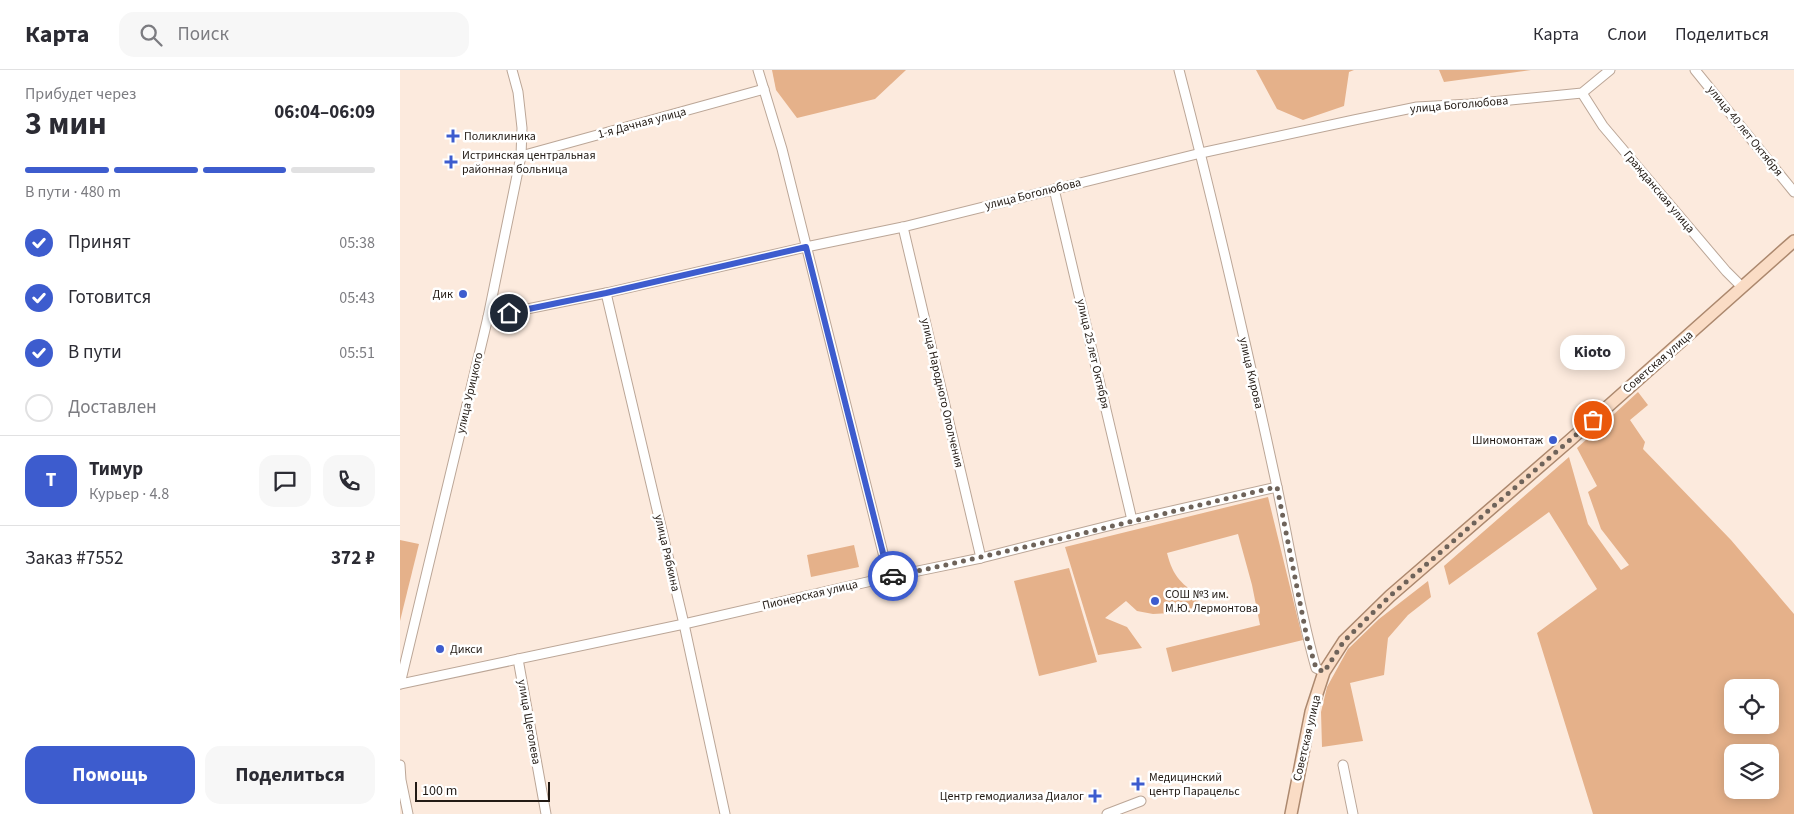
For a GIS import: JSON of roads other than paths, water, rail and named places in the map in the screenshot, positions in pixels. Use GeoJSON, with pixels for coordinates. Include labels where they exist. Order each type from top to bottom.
{"type":"FeatureCollection","features":[{"type":"Feature","properties":{"kind":"main road","name":"Советская улица"},"geometry":{"type":"LineString","coordinates":[[1291,814],[1311,712],[1324,672],[1344,641],[1390,596],[1569,441],[1794,241]]}},
{"type":"Feature","properties":{"kind":"street","name":"улица Урицкого"},"geometry":{"type":"LineString","coordinates":[[400,684],[488,317],[521,156],[522,128],[520,101],[512,70]]}},
{"type":"Feature","properties":{"kind":"street"},"geometry":{"type":"LineString","coordinates":[[758,70],[782,149],[889,577]]}},
{"type":"Feature","properties":{"kind":"street","name":"улица Кирова"},"geometry":{"type":"LineString","coordinates":[[1180,70],[1277,487],[1307,638],[1316,668],[1324,672]]}},
{"type":"Feature","properties":{"kind":"street"},"geometry":{"type":"LineString","coordinates":[[1582,93],[1610,70]]}},
{"type":"Feature","properties":{"kind":"street","name":"улица 40 лет Октября"},"geometry":{"type":"LineString","coordinates":[[1695,70],[1794,192]]}},
{"type":"Feature","properties":{"kind":"street","name":"1-я Дачная улица"},"geometry":{"type":"LineString","coordinates":[[521,156],[764,89]]}},
{"type":"Feature","properties":{"kind":"street","name":"улица Боголюбова"},"geometry":{"type":"LineString","coordinates":[[488,317],[904,227],[1200,153],[1417,107],[1582,93]]}},
{"type":"Feature","properties":{"kind":"street","name":"Гражданская улица"},"geometry":{"type":"LineString","coordinates":[[1582,93],[1603,126],[1726,271],[1742,287]]}},
{"type":"Feature","properties":{"kind":"street","name":"улица 25 лет Октября"},"geometry":{"type":"LineString","coordinates":[[1054,189],[1132,520]]}},
{"type":"Feature","properties":{"kind":"street","name":"улица Народного Ополчения"},"geometry":{"type":"LineString","coordinates":[[904,227],[980,558]]}},
{"type":"Feature","properties":{"kind":"street","name":"улица Рябкина"},"geometry":{"type":"LineString","coordinates":[[606,293],[684,624],[725,814]]}},
{"type":"Feature","properties":{"kind":"street","name":"Пионерская улица"},"geometry":{"type":"LineString","coordinates":[[400,684],[684,624],[980,558],[1132,520],[1277,487]]}},
{"type":"Feature","properties":{"kind":"street","name":"улица Щеголева"},"geometry":{"type":"LineString","coordinates":[[518,659],[546,814]]}},
{"type":"Feature","properties":{"kind":"street"},"geometry":{"type":"LineString","coordinates":[[400,765],[400,778],[408,814]]}},
{"type":"Feature","properties":{"kind":"street"},"geometry":{"type":"LineString","coordinates":[[1343,765],[1353,814]]}},
{"type":"Feature","properties":{"kind":"street"},"geometry":{"type":"LineString","coordinates":[[1108,814],[1141,801]]}},
{"type":"Feature","properties":{"kind":"place","name":"Поликлиника"},"geometry":{"type":"Point","coordinates":[453,136]}},
{"type":"Feature","properties":{"kind":"place","name":"Истринская центральная районная больница"},"geometry":{"type":"Point","coordinates":[451,162]}},
{"type":"Feature","properties":{"kind":"place","name":"Дик"},"geometry":{"type":"Point","coordinates":[463,294]}},
{"type":"Feature","properties":{"kind":"place","name":"Kioto"},"geometry":{"type":"Point","coordinates":[1593,420]}},
{"type":"Feature","properties":{"kind":"place","name":"Шиномонтаж"},"geometry":{"type":"Point","coordinates":[1553,440]}},
{"type":"Feature","properties":{"kind":"place","name":"СОШ №3 им. М.Ю. Лермонтова"},"geometry":{"type":"Point","coordinates":[1155,601]}},
{"type":"Feature","properties":{"kind":"place","name":"Дикси"},"geometry":{"type":"Point","coordinates":[440,649]}},
{"type":"Feature","properties":{"kind":"place","name":"Медицинский центр Парацельс"},"geometry":{"type":"Point","coordinates":[1138,784]}},
{"type":"Feature","properties":{"kind":"place","name":"Центр гемодиализа Диалог"},"geometry":{"type":"Point","coordinates":[1095,796]}}]}
